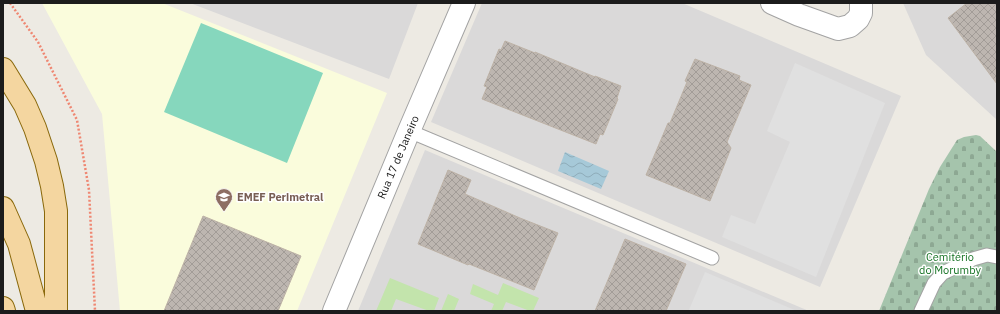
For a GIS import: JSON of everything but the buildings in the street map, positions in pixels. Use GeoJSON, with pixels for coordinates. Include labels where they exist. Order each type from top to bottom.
{"type":"FeatureCollection","features":[{"type":"Feature","properties":{"kind":"main road"},"geometry":{"type":"LineString","coordinates":[[3,69],[24,105],[34,128],[46,161],[52,186],[56,212],[56,311]]}},
{"type":"Feature","properties":{"kind":"main road"},"geometry":{"type":"LineString","coordinates":[[3,208],[19,244],[37,311]]}},
{"type":"Feature","properties":{"kind":"street","name":"Rua 17 de Janeiro"},"geometry":{"type":"LineString","coordinates":[[334,311],[464,3]]}},
{"type":"Feature","properties":{"kind":"street"},"geometry":{"type":"LineString","coordinates":[[772,3],[838,29],[850,26],[858,19],[861,13],[861,3]]}},
{"type":"Feature","properties":{"kind":"lane"},"geometry":{"type":"LineString","coordinates":[[409,131],[712,258]]}},
{"type":"Feature","properties":{"kind":"lane"},"geometry":{"type":"LineString","coordinates":[[921,311],[934,283],[943,273],[973,259],[987,255],[997,257]]}},
{"type":"Feature","properties":{"kind":"shaded area","name":"EMEF Perimetral"},"geometry":{"type":"Polygon","coordinates":[[[42,3],[162,3],[387,93],[297,311],[120,311],[102,114],[42,3]]]}},
{"type":"Feature","properties":{"kind":"shaded area"},"geometry":{"type":"Polygon","coordinates":[[[190,3],[418,3],[389,79],[190,3]]]}},
{"type":"Feature","properties":{"kind":"shaded area"},"geometry":{"type":"Polygon","coordinates":[[[482,3],[682,3],[901,96],[820,287],[431,122],[482,3]]]}},
{"type":"Feature","properties":{"kind":"shaded area"},"geometry":{"type":"Polygon","coordinates":[[[903,3],[997,3],[997,120],[926,55],[903,3]]]}},
{"type":"Feature","properties":{"kind":"shaded area"},"geometry":{"type":"Polygon","coordinates":[[[795,63],[885,103],[816,277],[722,237],[731,215],[755,224],[790,142],[767,131],[795,63]]]}},
{"type":"Feature","properties":{"kind":"shaded area"},"geometry":{"type":"Polygon","coordinates":[[[425,150],[809,311],[358,311],[425,150]]]}},
{"type":"Feature","properties":{"kind":"shaded area"},"geometry":{"type":"Polygon","coordinates":[[[705,272],[797,311],[689,310],[705,272]]]}},
{"type":"Feature","properties":{"kind":"green space"},"geometry":{"type":"Polygon","coordinates":[[[201,23],[323,73],[287,163],[164,112],[201,23]]]}},
{"type":"Feature","properties":{"kind":"green space","name":"Cemitério do Morumby"},"geometry":{"type":"Polygon","coordinates":[[[976,135],[980,136],[997,152],[997,311],[879,311],[929,189],[940,167],[957,140],[976,135]]]}},
{"type":"Feature","properties":{"kind":"green space"},"geometry":{"type":"Polygon","coordinates":[[[390,278],[439,298],[434,311],[429,311],[396,299],[391,311],[376,311],[390,278]]]}},
{"type":"Feature","properties":{"kind":"green space"},"geometry":{"type":"Polygon","coordinates":[[[503,283],[539,298],[533,311],[506,302],[502,311],[491,311],[494,304],[470,294],[473,284],[498,295],[503,283]]]}},
{"type":"Feature","properties":{"kind":"green space"},"geometry":{"type":"Polygon","coordinates":[[[448,294],[459,299],[454,311],[441,311],[448,294]]]}},
{"type":"Feature","properties":{"kind":"water"},"geometry":{"type":"Polygon","coordinates":[[[565,152],[609,171],[601,189],[558,171],[565,152]]]}},
{"type":"Feature","properties":{"kind":"place","name":"EMEF Perimetral"},"geometry":{"type":"Point","coordinates":[224,212]}}]}
